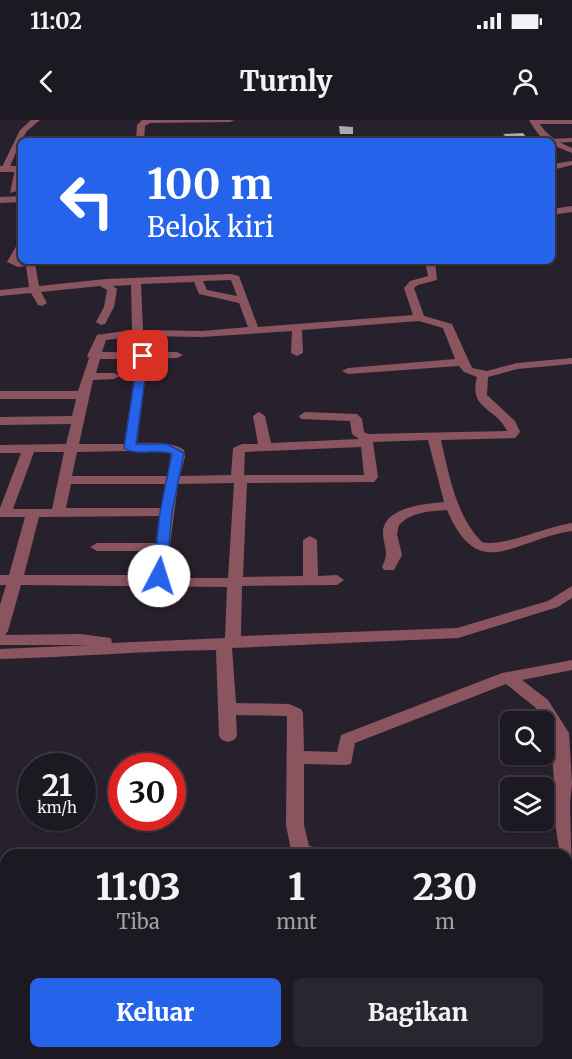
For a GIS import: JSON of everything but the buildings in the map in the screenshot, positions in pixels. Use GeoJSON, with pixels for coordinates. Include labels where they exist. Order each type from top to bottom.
{"type":"FeatureCollection","features":[{"type":"Feature","properties":{"kind":"street"},"geometry":{"type":"LineString","coordinates":[[19,138],[24,130],[36,120]]}},
{"type":"Feature","properties":{"kind":"street"},"geometry":{"type":"LineString","coordinates":[[140,138],[141,125],[148,121],[230,120]]}},
{"type":"Feature","properties":{"kind":"street"},"geometry":{"type":"LineString","coordinates":[[534,121],[572,122]]}},
{"type":"Feature","properties":{"kind":"street"},"geometry":{"type":"LineString","coordinates":[[534,121],[548,138]]}},
{"type":"Feature","properties":{"kind":"street"},"geometry":{"type":"LineString","coordinates":[[555,141],[572,140]]}},
{"type":"Feature","properties":{"kind":"street"},"geometry":{"type":"LineString","coordinates":[[18,141],[2,169],[18,170]]}},
{"type":"Feature","properties":{"kind":"street"},"geometry":{"type":"LineString","coordinates":[[555,143],[572,151]]}},
{"type":"Feature","properties":{"kind":"street"},"geometry":{"type":"LineString","coordinates":[[555,166],[572,163]]}},
{"type":"Feature","properties":{"kind":"street"},"geometry":{"type":"LineString","coordinates":[[13,191],[18,176]]}},
{"type":"Feature","properties":{"kind":"street"},"geometry":{"type":"LineString","coordinates":[[0,200],[18,199]]}},
{"type":"Feature","properties":{"kind":"street"},"geometry":{"type":"LineString","coordinates":[[555,212],[572,209]]}},
{"type":"Feature","properties":{"kind":"street"},"geometry":{"type":"LineString","coordinates":[[18,251],[14,264],[18,263]]}},
{"type":"Feature","properties":{"kind":"street"},"geometry":{"type":"LineString","coordinates":[[0,260],[14,258]]}},
{"type":"Feature","properties":{"kind":"street"},"geometry":{"type":"LineString","coordinates":[[32,264],[35,291],[42,303]]}},
{"type":"Feature","properties":{"kind":"street"},"geometry":{"type":"LineString","coordinates":[[419,318],[409,288],[414,283],[433,278],[431,264]]}},
{"type":"Feature","properties":{"kind":"street"},"geometry":{"type":"LineString","coordinates":[[197,278],[203,292],[243,300]]}},
{"type":"Feature","properties":{"kind":"street"},"geometry":{"type":"LineString","coordinates":[[0,293],[136,280],[235,278],[254,330]]}},
{"type":"Feature","properties":{"kind":"street"},"geometry":{"type":"LineString","coordinates":[[136,280],[138,333]]}},
{"type":"Feature","properties":{"kind":"street"},"geometry":{"type":"LineString","coordinates":[[101,322],[108,314],[111,301],[112,289],[105,286],[106,282]]}},
{"type":"Feature","properties":{"kind":"street"},"geometry":{"type":"LineString","coordinates":[[58,512],[87,377],[101,337],[138,333],[202,334],[419,318],[447,326],[468,370],[483,375],[517,366],[572,361]]}},
{"type":"Feature","properties":{"kind":"street"},"geometry":{"type":"LineString","coordinates":[[297,327],[297,353]]}},
{"type":"Feature","properties":{"kind":"street"},"geometry":{"type":"LineString","coordinates":[[93,356],[177,355]]}},
{"type":"Feature","properties":{"kind":"street"},"geometry":{"type":"LineString","coordinates":[[130,448],[143,356]]}},
{"type":"Feature","properties":{"kind":"street"},"geometry":{"type":"LineString","coordinates":[[348,371],[463,362]]}},
{"type":"Feature","properties":{"kind":"street"},"geometry":{"type":"LineString","coordinates":[[228,736],[226,656],[235,582],[239,449],[265,445],[511,435],[514,432],[513,426],[495,412],[480,394],[479,385],[483,375]]}},
{"type":"Feature","properties":{"kind":"street"},"geometry":{"type":"LineString","coordinates":[[87,377],[114,376]]}},
{"type":"Feature","properties":{"kind":"street"},"geometry":{"type":"LineString","coordinates":[[0,395],[83,395]]}},
{"type":"Feature","properties":{"kind":"street"},"geometry":{"type":"LineString","coordinates":[[258,416],[265,445]]}},
{"type":"Feature","properties":{"kind":"street"},"geometry":{"type":"LineString","coordinates":[[65,480],[369,479],[371,477],[366,441],[358,434],[356,419],[353,417],[305,416]]}},
{"type":"Feature","properties":{"kind":"street"},"geometry":{"type":"LineString","coordinates":[[0,421],[77,420]]}},
{"type":"Feature","properties":{"kind":"street"},"geometry":{"type":"LineString","coordinates":[[434,438],[442,477],[452,505],[470,537],[482,547],[499,547],[572,527]]}},
{"type":"Feature","properties":{"kind":"street"},"geometry":{"type":"LineString","coordinates":[[0,449],[72,450],[158,447],[179,453],[166,512],[159,576],[161,579]]}},
{"type":"Feature","properties":{"kind":"street"},"geometry":{"type":"LineString","coordinates":[[29,449],[3,513],[166,512]]}},
{"type":"Feature","properties":{"kind":"street"},"geometry":{"type":"LineString","coordinates":[[0,478],[17,478]]}},
{"type":"Feature","properties":{"kind":"street"},"geometry":{"type":"LineString","coordinates":[[389,567],[395,555],[390,532],[392,523],[399,516],[452,505]]}},
{"type":"Feature","properties":{"kind":"street"},"geometry":{"type":"LineString","coordinates":[[0,631],[8,580],[33,513]]}},
{"type":"Feature","properties":{"kind":"street"},"geometry":{"type":"LineString","coordinates":[[310,540],[311,581]]}},
{"type":"Feature","properties":{"kind":"street"},"geometry":{"type":"LineString","coordinates":[[97,548],[162,547]]}},
{"type":"Feature","properties":{"kind":"street"},"geometry":{"type":"LineString","coordinates":[[8,580],[161,579],[173,583],[337,580]]}},
{"type":"Feature","properties":{"kind":"street"},"geometry":{"type":"LineString","coordinates":[[0,654],[75,652],[134,646],[458,633],[553,604],[572,591]]}},
{"type":"Feature","properties":{"kind":"street"},"geometry":{"type":"LineString","coordinates":[[0,640],[80,639],[134,646]]}},
{"type":"Feature","properties":{"kind":"street"},"geometry":{"type":"LineString","coordinates":[[294,757],[345,759],[347,739],[508,677],[572,665]]}},
{"type":"Feature","properties":{"kind":"street"},"geometry":{"type":"LineString","coordinates":[[508,677],[542,704],[560,733],[563,783],[561,804],[568,849]]}},
{"type":"Feature","properties":{"kind":"street"},"geometry":{"type":"LineString","coordinates":[[228,709],[294,711],[295,825],[301,849]]}},
{"type":"Feature","properties":{"kind":"route"},"geometry":{"type":"LineString","coordinates":[[143,356],[135,398],[130,448],[167,447],[179,453],[166,512],[159,576]]}}]}
